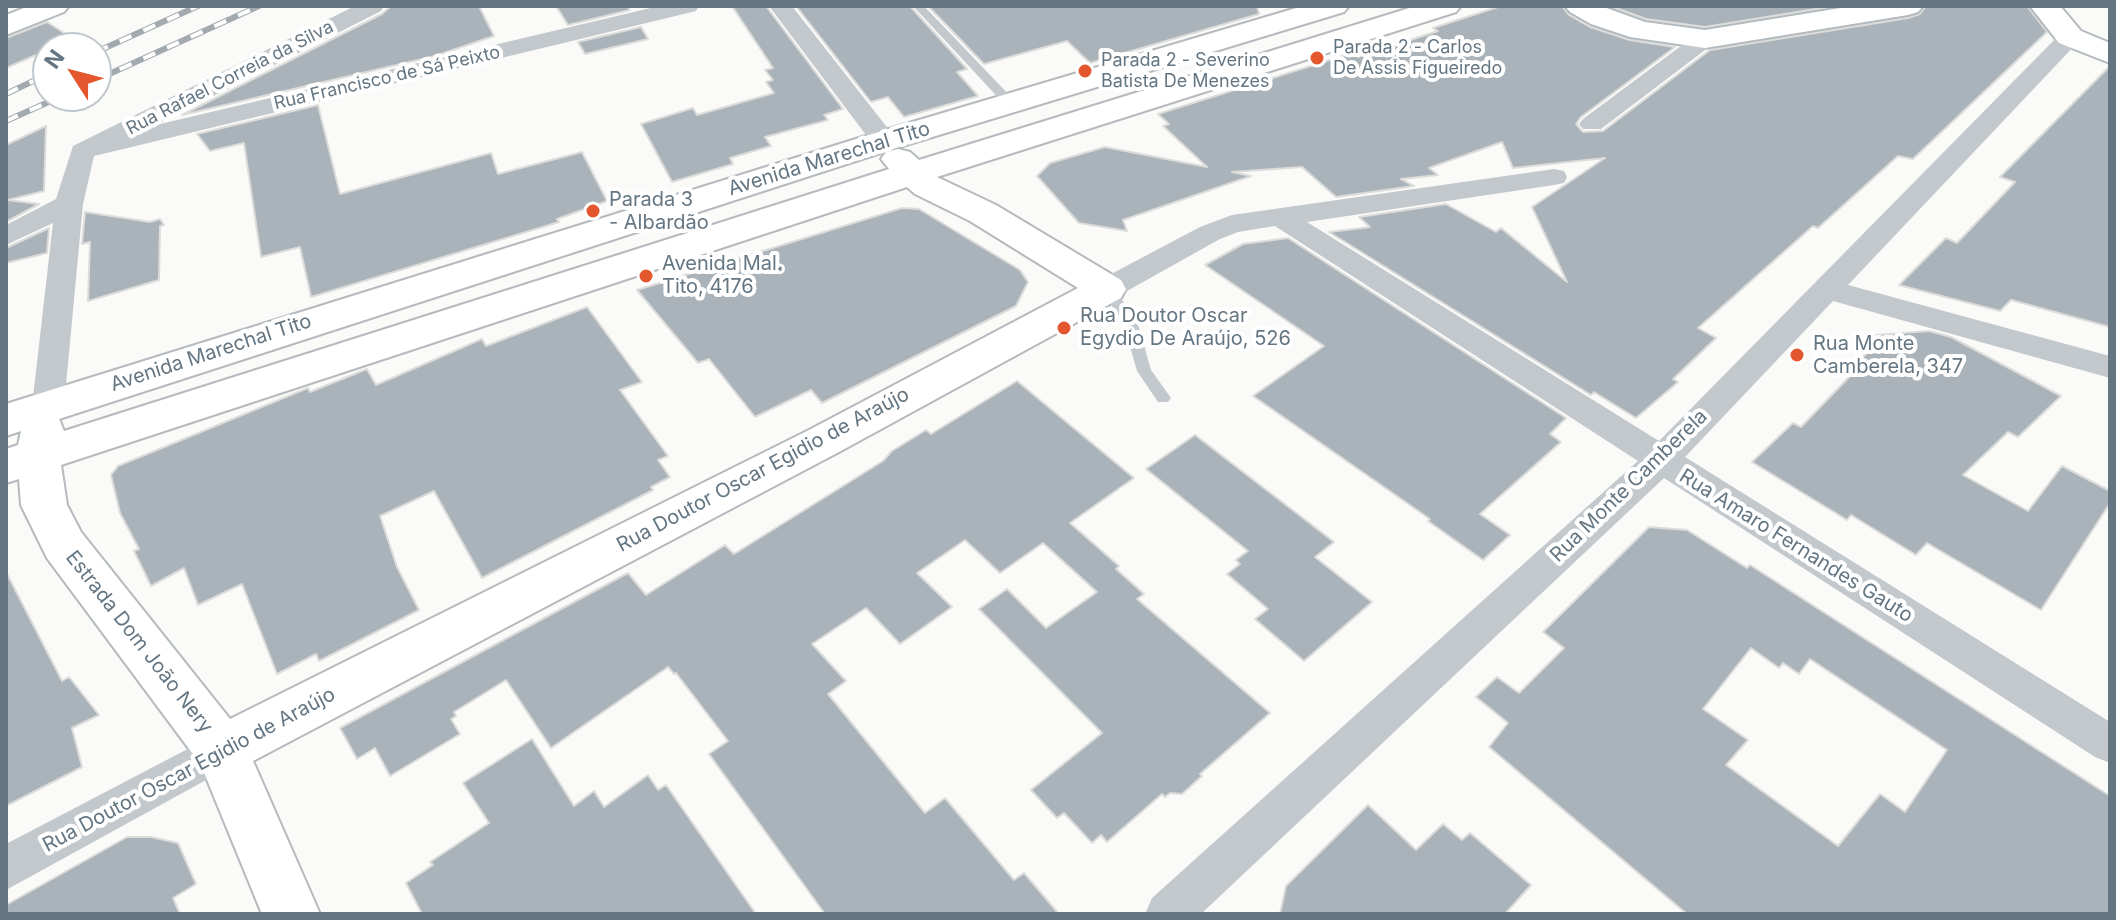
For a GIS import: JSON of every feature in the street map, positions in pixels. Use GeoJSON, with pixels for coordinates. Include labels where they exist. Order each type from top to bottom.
{"type":"FeatureCollection","features":[{"type":"Feature","properties":{"kind":"main road","name":"Avenida Marechal Tito"},"geometry":{"type":"LineString","coordinates":[[22,461],[988,149],[1446,6]]}},
{"type":"Feature","properties":{"kind":"main road"},"geometry":{"type":"LineString","coordinates":[[1580,6],[1601,18],[1641,31],[1705,39],[1908,6]]}},
{"type":"Feature","properties":{"kind":"main road"},"geometry":{"type":"LineString","coordinates":[[2045,6],[2070,37],[2110,54]]}},
{"type":"Feature","properties":{"kind":"main road","name":"Avenida Marechal Tito"},"geometry":{"type":"LineString","coordinates":[[6,420],[884,141],[1327,7]]}},
{"type":"Feature","properties":{"kind":"main road"},"geometry":{"type":"LineString","coordinates":[[6,26],[44,10]]}},
{"type":"Feature","properties":{"kind":"main road"},"geometry":{"type":"LineString","coordinates":[[884,141],[910,174],[927,187],[983,213],[1107,289]]}},
{"type":"Feature","properties":{"kind":"main road"},"geometry":{"type":"LineString","coordinates":[[983,213],[977,180],[988,149]]}},
{"type":"Feature","properties":{"kind":"main road","name":"Rua Doutor Oscar Egidio de Araújo"},"geometry":{"type":"LineString","coordinates":[[222,750],[824,441],[1107,289]]}},
{"type":"Feature","properties":{"kind":"main road","name":"Estrada Dom João Nery"},"geometry":{"type":"LineString","coordinates":[[48,406],[22,461],[64,545],[222,750],[291,914]]}},
{"type":"Feature","properties":{"kind":"street","name":"Rua Rafael Correia da Silva"},"geometry":{"type":"LineString","coordinates":[[87,149],[373,6]]}},
{"type":"Feature","properties":{"kind":"street","name":"Rua Francisco de Sá Peixto"},"geometry":{"type":"LineString","coordinates":[[87,149],[688,6]]}},
{"type":"Feature","properties":{"kind":"street"},"geometry":{"type":"LineString","coordinates":[[780,6],[884,141]]}},
{"type":"Feature","properties":{"kind":"street","name":"Rua Monte Camberela"},"geometry":{"type":"LineString","coordinates":[[1188,908],[1660,461],[2070,37]]}},
{"type":"Feature","properties":{"kind":"street"},"geometry":{"type":"LineString","coordinates":[[1592,124],[1705,39]]}},
{"type":"Feature","properties":{"kind":"street"},"geometry":{"type":"LineString","coordinates":[[48,406],[69,204],[79,156],[87,149]]}},
{"type":"Feature","properties":{"kind":"street","name":"Rua Doutor Oscar Egidio de Araújo"},"geometry":{"type":"LineString","coordinates":[[1107,289],[1232,224],[1554,177]]}},
{"type":"Feature","properties":{"kind":"street"},"geometry":{"type":"LineString","coordinates":[[6,236],[69,204]]}},
{"type":"Feature","properties":{"kind":"street","name":"Rua Amaro Fernandes Gauto"},"geometry":{"type":"LineString","coordinates":[[1281,218],[2110,744]]}},
{"type":"Feature","properties":{"kind":"street"},"geometry":{"type":"LineString","coordinates":[[1827,289],[2110,367]]}},
{"type":"Feature","properties":{"kind":"street","name":"Rua Doutor Oscar Egidio de Araújo"},"geometry":{"type":"LineString","coordinates":[[6,868],[222,750]]}},
{"type":"Feature","properties":{"kind":"lane"},"geometry":{"type":"LineString","coordinates":[[44,10],[68,6]]}},
{"type":"Feature","properties":{"kind":"lane"},"geometry":{"type":"LineString","coordinates":[[918,6],[1010,103]]}},
{"type":"Feature","properties":{"kind":"lane"},"geometry":{"type":"LineString","coordinates":[[1107,289],[1130,321],[1144,371],[1163,398]]}},
{"type":"Feature","properties":{"kind":"building"},"geometry":{"type":"Polygon","coordinates":[[[391,6],[479,6],[494,36],[435,56],[182,115],[382,14],[391,6]]]}},
{"type":"Feature","properties":{"kind":"building"},"geometry":{"type":"Polygon","coordinates":[[[556,6],[627,6],[630,10],[568,25],[556,6]]]}},
{"type":"Feature","properties":{"kind":"building"},"geometry":{"type":"Polygon","coordinates":[[[732,6],[766,6],[843,109],[824,115],[828,120],[765,137],[771,146],[730,158],[733,164],[672,182],[641,124],[693,108],[697,115],[774,93],[766,82],[773,80],[765,70],[773,68],[732,6]]]}},
{"type":"Feature","properties":{"kind":"building"},"geometry":{"type":"Polygon","coordinates":[[[796,6],[910,6],[967,69],[957,72],[978,96],[904,117],[888,97],[871,102],[796,6]]]}},
{"type":"Feature","properties":{"kind":"building"},"geometry":{"type":"Polygon","coordinates":[[[928,6],[1257,6],[1259,14],[1090,63],[1067,41],[984,64],[928,6]]]}},
{"type":"Feature","properties":{"kind":"building"},"geometry":{"type":"Polygon","coordinates":[[[1501,6],[1562,6],[1569,15],[1590,27],[1630,40],[1675,47],[1581,117],[1576,124],[1583,132],[1603,131],[1710,50],[1908,18],[1920,14],[1926,6],[2027,6],[2047,32],[1913,159],[1898,156],[1818,228],[1813,226],[1698,328],[1716,338],[1673,379],[1678,382],[1636,418],[1594,392],[1591,395],[1329,232],[1370,227],[1359,217],[1446,204],[1496,232],[1501,228],[1567,282],[1532,207],[1605,158],[1513,168],[1502,142],[1429,168],[1438,175],[1401,179],[1414,186],[1336,197],[1302,167],[1232,172],[1251,176],[1123,220],[1127,231],[1079,223],[1037,176],[1050,163],[1105,147],[1207,167],[1163,126],[1169,124],[1158,114],[1352,53],[1358,57],[1501,6]]]}},
{"type":"Feature","properties":{"kind":"building"},"geometry":{"type":"Polygon","coordinates":[[[1610,6],[1834,6],[1705,27],[1646,19],[1610,6]]]}},
{"type":"Feature","properties":{"kind":"building"},"geometry":{"type":"Polygon","coordinates":[[[47,22],[62,32],[32,32],[32,57],[6,68],[6,38],[47,22]]]}},
{"type":"Feature","properties":{"kind":"building"},"geometry":{"type":"Polygon","coordinates":[[[641,27],[648,39],[585,54],[578,42],[641,27]]]}},
{"type":"Feature","properties":{"kind":"building"},"geometry":{"type":"Polygon","coordinates":[[[2110,66],[2110,327],[2011,300],[2000,311],[1899,285],[1946,238],[1957,243],[2015,182],[2000,177],[2110,66]]]}},
{"type":"Feature","properties":{"kind":"building"},"geometry":{"type":"Polygon","coordinates":[[[318,105],[340,194],[491,153],[498,174],[582,152],[607,201],[557,219],[559,222],[311,297],[300,247],[261,257],[244,143],[210,151],[197,134],[318,105]]]}},
{"type":"Feature","properties":{"kind":"building"},"geometry":{"type":"Polygon","coordinates":[[[46,126],[44,191],[8,200],[39,204],[6,222],[6,145],[46,126]]]}},
{"type":"Feature","properties":{"kind":"building"},"geometry":{"type":"Polygon","coordinates":[[[902,208],[919,209],[1020,270],[1028,282],[1016,306],[822,403],[811,390],[755,417],[709,359],[698,363],[637,290],[902,208]]]}},
{"type":"Feature","properties":{"kind":"building"},"geometry":{"type":"Polygon","coordinates":[[[85,212],[150,222],[160,219],[164,225],[160,226],[159,280],[88,301],[90,242],[82,244],[85,212]]]}},
{"type":"Feature","properties":{"kind":"building"},"geometry":{"type":"Polygon","coordinates":[[[49,228],[47,253],[6,263],[6,248],[49,228]]]}},
{"type":"Feature","properties":{"kind":"building"},"geometry":{"type":"Polygon","coordinates":[[[1288,238],[1566,418],[1550,434],[1561,442],[1480,514],[1510,535],[1483,560],[1428,521],[1430,519],[1253,396],[1324,346],[1205,265],[1243,244],[1288,238]]]}},
{"type":"Feature","properties":{"kind":"building"},"geometry":{"type":"Polygon","coordinates":[[[587,307],[642,382],[620,390],[668,456],[658,460],[670,477],[651,487],[653,490],[482,578],[434,491],[380,516],[397,567],[419,610],[319,661],[316,654],[277,674],[242,584],[198,605],[184,568],[151,586],[134,551],[139,549],[120,513],[111,475],[118,466],[308,388],[310,392],[367,369],[376,385],[482,339],[486,346],[587,307]]]}},
{"type":"Feature","properties":{"kind":"building"},"geometry":{"type":"Polygon","coordinates":[[[1929,331],[1951,337],[2061,396],[2018,437],[2008,432],[1963,475],[2028,511],[2062,466],[2110,491],[2110,503],[2041,610],[1927,543],[1916,555],[1851,515],[1847,520],[1752,462],[1793,423],[1801,427],[1853,373],[1849,371],[1871,349],[1876,335],[1929,331]]]}},
{"type":"Feature","properties":{"kind":"building"},"geometry":{"type":"Polygon","coordinates":[[[1017,381],[1134,478],[1070,523],[1119,566],[1116,569],[1144,594],[1137,599],[1270,713],[1200,774],[1202,776],[1182,794],[1170,793],[1165,797],[1162,794],[1107,842],[1101,835],[1092,843],[1064,813],[1057,818],[1031,790],[1102,733],[979,609],[1007,589],[1046,628],[1097,592],[1043,543],[1000,573],[965,540],[917,573],[952,607],[900,644],[866,608],[812,644],[846,681],[828,694],[925,813],[945,798],[1014,880],[1024,873],[1059,914],[825,914],[709,754],[728,741],[676,673],[668,667],[551,748],[506,680],[454,712],[456,716],[451,719],[460,734],[390,776],[375,748],[357,759],[340,728],[628,573],[646,595],[725,545],[734,554],[883,461],[892,451],[926,430],[931,434],[1017,381]]]}},
{"type":"Feature","properties":{"kind":"building"},"geometry":{"type":"Polygon","coordinates":[[[1195,435],[1334,542],[1315,557],[1372,602],[1304,661],[1255,619],[1268,609],[1227,574],[1240,564],[1236,560],[1248,551],[1146,469],[1195,435]]]}},
{"type":"Feature","properties":{"kind":"building"},"geometry":{"type":"Polygon","coordinates":[[[1649,527],[1687,530],[1747,568],[1750,565],[2110,796],[2110,914],[1687,914],[1489,747],[1508,723],[1476,697],[1497,677],[1519,693],[1564,648],[1543,632],[1649,527]],[[1751,648],[1703,709],[1748,740],[1726,765],[1838,846],[1880,794],[1905,812],[1947,750],[1810,659],[1799,674],[1783,663],[1779,668],[1751,648]]]}},
{"type":"Feature","properties":{"kind":"building"},"geometry":{"type":"Polygon","coordinates":[[[6,572],[62,681],[69,677],[99,715],[72,728],[82,767],[6,806],[6,572]]]}},
{"type":"Feature","properties":{"kind":"building"},"geometry":{"type":"Polygon","coordinates":[[[532,739],[574,806],[594,791],[604,807],[648,775],[658,790],[666,785],[756,914],[422,914],[406,883],[433,865],[430,862],[489,823],[463,783],[532,739]]]}},
{"type":"Feature","properties":{"kind":"building"},"geometry":{"type":"Polygon","coordinates":[[[1368,805],[1416,850],[1443,824],[1462,840],[1470,833],[1531,885],[1505,914],[1280,914],[1286,886],[1368,805]]]}},
{"type":"Feature","properties":{"kind":"building"},"geometry":{"type":"Polygon","coordinates":[[[127,837],[151,837],[178,843],[196,884],[173,898],[180,914],[6,914],[6,905],[127,837]]]}},
{"type":"Feature","properties":{"kind":"railway"},"geometry":{"type":"LineString","coordinates":[[112,45],[198,6]]}},
{"type":"Feature","properties":{"kind":"railway"},"geometry":{"type":"LineString","coordinates":[[112,73],[259,6]]}},
{"type":"Feature","properties":{"kind":"railway"},"geometry":{"type":"LineString","coordinates":[[6,94],[32,82]]}},
{"type":"Feature","properties":{"kind":"railway"},"geometry":{"type":"LineString","coordinates":[[6,121],[32,109]]}},
{"type":"Feature","properties":{"kind":"place","name":"Parada 2 - Carlos De Assis Figueiredo"},"geometry":{"type":"Point","coordinates":[1317,58]}},
{"type":"Feature","properties":{"kind":"place","name":"Parada 2 - Severino Batista De Menezes"},"geometry":{"type":"Point","coordinates":[1085,71]}},
{"type":"Feature","properties":{"kind":"place","name":"Parada 3 - Albardão"},"geometry":{"type":"Point","coordinates":[593,211]}},
{"type":"Feature","properties":{"kind":"place","name":"Avenida Mal. Tito, 4176"},"geometry":{"type":"Point","coordinates":[646,276]}},
{"type":"Feature","properties":{"kind":"place","name":"Rua Doutor Oscar Egydio De Araújo, 526"},"geometry":{"type":"Point","coordinates":[1064,328]}},
{"type":"Feature","properties":{"kind":"place","name":"Rua Monte Camberela, 347"},"geometry":{"type":"Point","coordinates":[1797,355]}}]}
